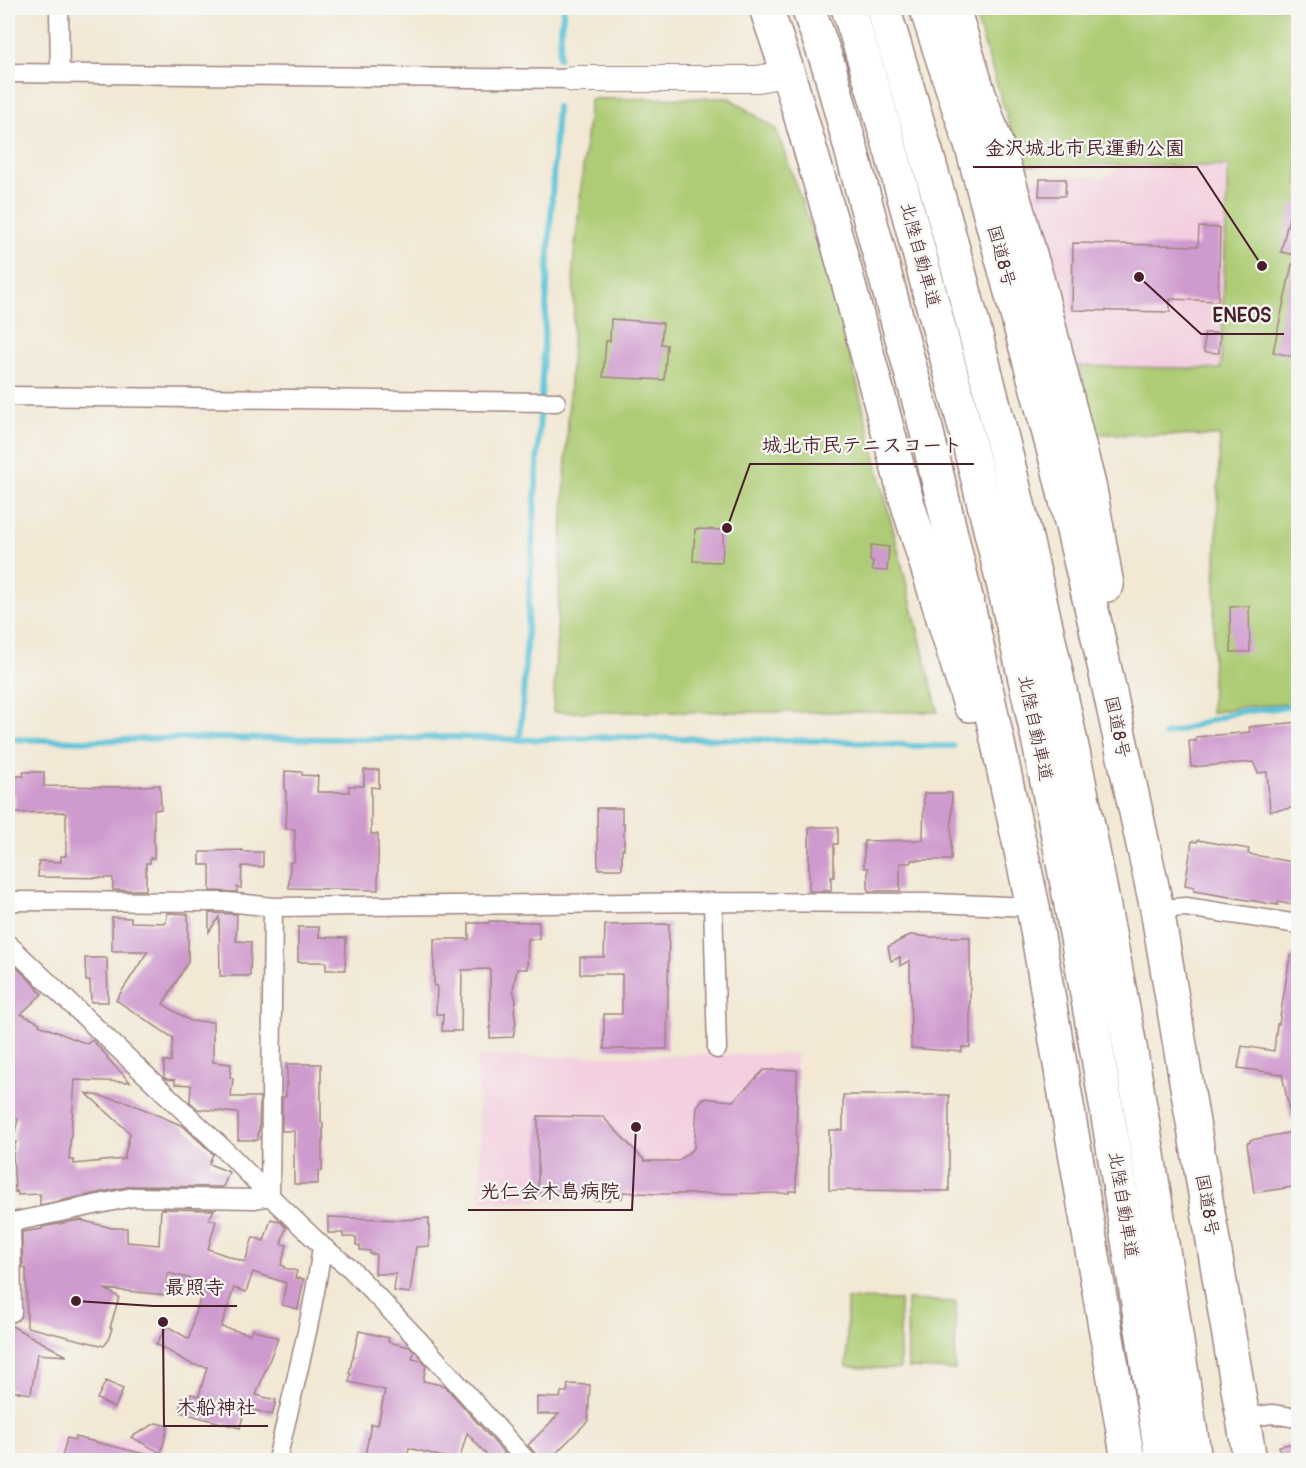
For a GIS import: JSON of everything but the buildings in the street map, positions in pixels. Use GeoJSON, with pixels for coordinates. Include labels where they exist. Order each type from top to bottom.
{"type":"FeatureCollection","features":[{"type":"Feature","properties":{"kind":"highway"},"geometry":{"type":"LineString","coordinates":[[766,8],[788,73],[838,248],[905,495],[1033,907]]}},
{"type":"Feature","properties":{"kind":"highway"},"geometry":{"type":"LineString","coordinates":[[808,8],[829,67],[923,416],[973,627],[1033,907],[1128,1461]]}},
{"type":"Feature","properties":{"kind":"highway","name":"北陸自動車道"},"geometry":{"type":"LineString","coordinates":[[848,8],[910,218],[963,417],[1023,670],[1056,826],[1098,1054],[1162,1461]]}},
{"type":"Feature","properties":{"kind":"highway","name":"北陸自動車道"},"geometry":{"type":"LineString","coordinates":[[883,8],[943,210],[996,412],[1041,600],[1088,823],[1130,1049],[1195,1461]]}},
{"type":"Feature","properties":{"kind":"highway","name":"国道8号"},"geometry":{"type":"LineString","coordinates":[[926,8],[973,151],[1058,467],[1094,619],[1157,909],[1250,1461]]}},
{"type":"Feature","properties":{"kind":"highway"},"geometry":{"type":"LineString","coordinates":[[953,8],[1009,181],[1038,282],[1090,489],[1129,706],[1137,815]]}},
{"type":"Feature","properties":{"kind":"street"},"geometry":{"type":"LineString","coordinates":[[59,8],[60,74]]}},
{"type":"Feature","properties":{"kind":"street"},"geometry":{"type":"LineString","coordinates":[[8,73],[573,79],[758,79],[788,73]]}},
{"type":"Feature","properties":{"kind":"street"},"geometry":{"type":"LineString","coordinates":[[8,396],[545,402]]}},
{"type":"Feature","properties":{"kind":"street"},"geometry":{"type":"LineString","coordinates":[[8,901],[226,902],[273,907],[713,902],[935,903],[1033,907]]}},
{"type":"Feature","properties":{"kind":"street"},"geometry":{"type":"LineString","coordinates":[[713,902],[717,1048]]}},
{"type":"Feature","properties":{"kind":"street"},"geometry":{"type":"LineString","coordinates":[[270,1196],[273,907]]}},
{"type":"Feature","properties":{"kind":"street"},"geometry":{"type":"LineString","coordinates":[[1157,909],[1186,907],[1299,924]]}},
{"type":"Feature","properties":{"kind":"street"},"geometry":{"type":"LineString","coordinates":[[8,944],[322,1246],[351,1269],[417,1338],[525,1460]]}},
{"type":"Feature","properties":{"kind":"street"},"geometry":{"type":"LineString","coordinates":[[8,1313],[12,1312],[9,1223],[133,1197],[255,1199],[270,1196]]}},
{"type":"Feature","properties":{"kind":"street"},"geometry":{"type":"LineString","coordinates":[[276,1461],[320,1269],[322,1246]]}},
{"type":"Feature","properties":{"kind":"street"},"geometry":{"type":"LineString","coordinates":[[1244,1418],[1272,1414],[1299,1418]]}},
{"type":"Feature","properties":{"kind":"shaded area"},"geometry":{"type":"Polygon","coordinates":[[[1122,166],[1228,166],[1222,369],[1078,366],[1028,187],[1039,175],[1103,177],[1112,174],[1122,166]]]}},
{"type":"Feature","properties":{"kind":"shaded area"},"geometry":{"type":"Polygon","coordinates":[[[796,1054],[792,1196],[481,1202],[477,1057],[796,1054]]]}},
{"type":"Feature","properties":{"kind":"shaded area"},"geometry":{"type":"Polygon","coordinates":[[[146,1425],[163,1427],[155,1460],[50,1460],[56,1434],[105,1447],[146,1425]]]}},
{"type":"Feature","properties":{"kind":"green space"},"geometry":{"type":"Polygon","coordinates":[[[973,8],[1298,8],[1298,703],[1240,707],[1211,713],[1220,436],[1095,434],[1078,366],[1221,369],[1228,166],[1022,165],[973,8]]]}},
{"type":"Feature","properties":{"kind":"green space"},"geometry":{"type":"Polygon","coordinates":[[[729,98],[776,129],[824,264],[847,343],[938,712],[553,712],[574,305],[573,267],[590,99],[729,98]]]}},
{"type":"Feature","properties":{"kind":"green space"},"geometry":{"type":"Polygon","coordinates":[[[847,1299],[900,1300],[900,1369],[847,1367],[847,1299]]]}},
{"type":"Feature","properties":{"kind":"green space"},"geometry":{"type":"Polygon","coordinates":[[[907,1300],[956,1302],[955,1370],[908,1368],[907,1300]]]}},
{"type":"Feature","properties":{"kind":"waterway"},"geometry":{"type":"LineString","coordinates":[[559,58],[564,8]]}},
{"type":"Feature","properties":{"kind":"waterway"},"geometry":{"type":"LineString","coordinates":[[520,740],[557,107]]}},
{"type":"Feature","properties":{"kind":"waterway"},"geometry":{"type":"LineString","coordinates":[[1164,735],[1237,712],[1298,706]]}},
{"type":"Feature","properties":{"kind":"waterway"},"geometry":{"type":"LineString","coordinates":[[8,739],[84,741],[186,738],[443,737],[520,740],[606,737],[838,741],[953,746]]}},
{"type":"Feature","properties":{"kind":"place","name":"金沢城北市民運動公園"},"geometry":{"type":"Point","coordinates":[1262,266]}},
{"type":"Feature","properties":{"kind":"place","name":"ENEOS"},"geometry":{"type":"Point","coordinates":[1139,277]}},
{"type":"Feature","properties":{"kind":"place","name":"城北市民テニスコート"},"geometry":{"type":"Point","coordinates":[727,528]}},
{"type":"Feature","properties":{"kind":"place","name":"光仁会木島病院"},"geometry":{"type":"Point","coordinates":[636,1127]}},
{"type":"Feature","properties":{"kind":"place","name":"最照寺"},"geometry":{"type":"Point","coordinates":[76,1301]}},
{"type":"Feature","properties":{"kind":"place","name":"木船神社"},"geometry":{"type":"Point","coordinates":[163,1322]}}]}
